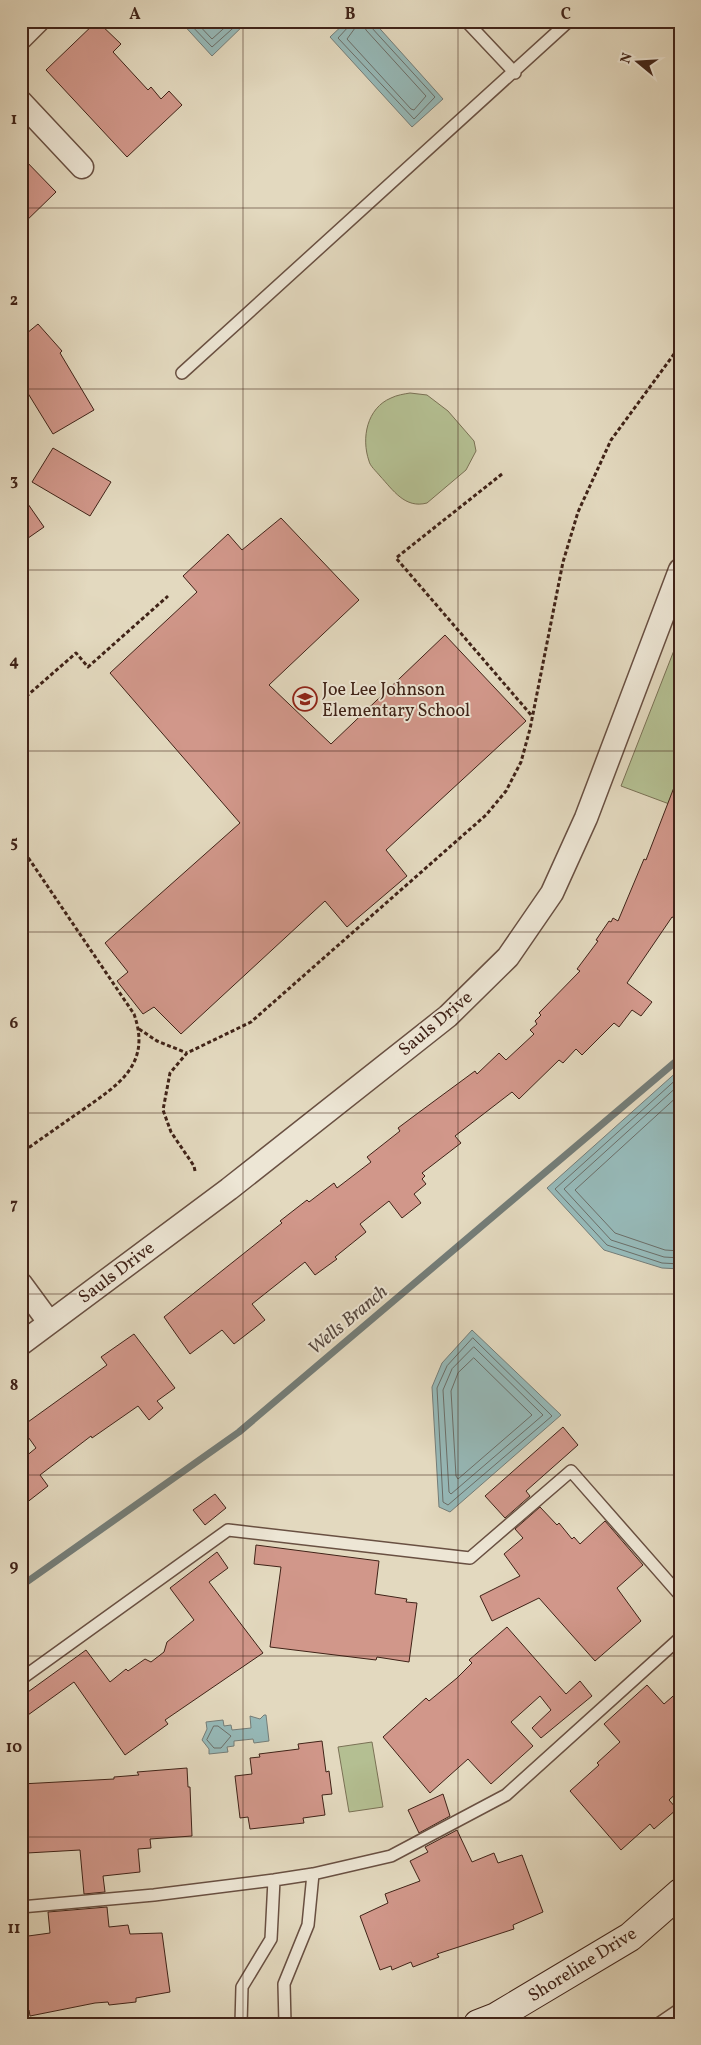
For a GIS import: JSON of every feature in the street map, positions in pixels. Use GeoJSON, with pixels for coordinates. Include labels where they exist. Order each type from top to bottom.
{"type":"FeatureCollection","features":[{"type":"Feature","properties":{"kind":"street"},"geometry":{"type":"LineString","coordinates":[[21,38],[38,21]]}},
{"type":"Feature","properties":{"kind":"street"},"geometry":{"type":"LineString","coordinates":[[21,102],[82,168]]}},
{"type":"Feature","properties":{"kind":"street","name":"Sauls Drive"},"geometry":{"type":"LineString","coordinates":[[21,1344],[229,1188],[448,1016],[508,957],[552,893],[586,818],[680,570]]}},
{"type":"Feature","properties":{"kind":"street"},"geometry":{"type":"LineString","coordinates":[[21,1284],[49,1322]]}},
{"type":"Feature","properties":{"kind":"street","name":"Shoreline Drive"},"geometry":{"type":"LineString","coordinates":[[491,2022],[630,1937],[680,1893]]}},
{"type":"Feature","properties":{"kind":"lane"},"geometry":{"type":"LineString","coordinates":[[466,21],[515,73]]}},
{"type":"Feature","properties":{"kind":"lane"},"geometry":{"type":"LineString","coordinates":[[182,373],[515,73],[569,21]]}},
{"type":"Feature","properties":{"kind":"lane"},"geometry":{"type":"LineString","coordinates":[[21,1680],[228,1530],[470,1558],[571,1471],[680,1595]]}},
{"type":"Feature","properties":{"kind":"lane"},"geometry":{"type":"LineString","coordinates":[[21,1907],[154,1895],[274,1880],[313,1874],[391,1856],[506,1794],[680,1638]]}},
{"type":"Feature","properties":{"kind":"lane"},"geometry":{"type":"LineString","coordinates":[[285,2024],[284,1984],[308,1926],[313,1874]]}},
{"type":"Feature","properties":{"kind":"lane"},"geometry":{"type":"LineString","coordinates":[[241,2024],[242,1987],[271,1939],[274,1880]]}},
{"type":"Feature","properties":{"kind":"lane"},"geometry":{"type":"LineString","coordinates":[[658,2024],[680,2009]]}},
{"type":"Feature","properties":{"kind":"path"},"geometry":{"type":"LineString","coordinates":[[195,1171],[194,1166],[171,1132],[163,1110],[170,1073],[187,1053],[250,1022],[486,815],[506,791],[521,762],[563,562],[578,512],[612,440],[680,346]]}},
{"type":"Feature","properties":{"kind":"path"},"geometry":{"type":"LineString","coordinates":[[502,474],[396,558],[532,716]]}},
{"type":"Feature","properties":{"kind":"path"},"geometry":{"type":"LineString","coordinates":[[21,701],[76,653],[88,666],[168,596]]}},
{"type":"Feature","properties":{"kind":"path"},"geometry":{"type":"LineString","coordinates":[[21,847],[134,1014],[139,1028],[139,1044],[135,1060],[120,1084],[21,1153]]}},
{"type":"Feature","properties":{"kind":"path"},"geometry":{"type":"LineString","coordinates":[[139,1028],[157,1041],[187,1053]]}},
{"type":"Feature","properties":{"kind":"green space"},"geometry":{"type":"Polygon","coordinates":[[[410,393],[427,395],[448,411],[474,441],[476,451],[466,470],[427,503],[419,504],[406,501],[400,497],[373,469],[369,461],[366,443],[368,425],[376,409],[391,398],[410,393]]]}},
{"type":"Feature","properties":{"kind":"green space"},"geometry":{"type":"Polygon","coordinates":[[[680,635],[680,808],[621,786],[680,635]]]}},
{"type":"Feature","properties":{"kind":"green space"},"geometry":{"type":"Polygon","coordinates":[[[372,1742],[383,1807],[349,1812],[338,1747],[372,1742]]]}},
{"type":"Feature","properties":{"kind":"water"},"geometry":{"type":"Polygon","coordinates":[[[180,21],[248,21],[212,56],[180,21]]]}},
{"type":"Feature","properties":{"kind":"water"},"geometry":{"type":"Polygon","coordinates":[[[347,21],[373,21],[443,99],[412,127],[330,37],[347,21]]]}},
{"type":"Feature","properties":{"kind":"water"},"geometry":{"type":"Polygon","coordinates":[[[680,1069],[680,1269],[662,1268],[604,1250],[547,1188],[680,1069]]]}},
{"type":"Feature","properties":{"kind":"water"},"geometry":{"type":"Polygon","coordinates":[[[472,1330],[561,1415],[450,1512],[439,1507],[432,1387],[442,1363],[472,1330]]]}},
{"type":"Feature","properties":{"kind":"water"},"geometry":{"type":"Polygon","coordinates":[[[266,1715],[269,1741],[254,1743],[253,1739],[234,1741],[234,1746],[227,1747],[228,1752],[209,1754],[209,1749],[202,1740],[207,1729],[206,1722],[223,1720],[224,1726],[231,1725],[232,1730],[251,1728],[250,1716],[260,1719],[266,1715]]]}},
{"type":"Feature","properties":{"kind":"building"},"geometry":{"type":"Polygon","coordinates":[[[97,21],[121,44],[113,52],[148,90],[151,87],[161,99],[169,91],[182,105],[127,157],[46,70],[97,21]]]}},
{"type":"Feature","properties":{"kind":"building"},"geometry":{"type":"Polygon","coordinates":[[[21,156],[56,192],[21,226],[21,156]]]}},
{"type":"Feature","properties":{"kind":"building"},"geometry":{"type":"Polygon","coordinates":[[[38,324],[62,351],[60,353],[94,410],[53,434],[21,382],[21,338],[38,324]]]}},
{"type":"Feature","properties":{"kind":"building"},"geometry":{"type":"Polygon","coordinates":[[[53,448],[111,482],[90,516],[32,482],[53,448]]]}},
{"type":"Feature","properties":{"kind":"building"},"geometry":{"type":"Polygon","coordinates":[[[21,494],[44,527],[21,543],[21,494]]]}},
{"type":"Feature","properties":{"kind":"building"},"geometry":{"type":"Polygon","coordinates":[[[281,518],[359,600],[269,685],[331,744],[445,635],[526,721],[386,850],[407,876],[347,927],[325,901],[181,1034],[154,1007],[143,1014],[117,981],[128,972],[105,943],[240,823],[110,673],[197,592],[183,576],[228,534],[242,550],[281,518]]]}},
{"type":"Feature","properties":{"kind":"building"},"geometry":{"type":"Polygon","coordinates":[[[678,777],[680,920],[672,917],[627,983],[652,1002],[641,1016],[632,1010],[619,1027],[614,1023],[582,1055],[576,1049],[563,1063],[559,1060],[519,1099],[512,1092],[455,1136],[461,1143],[422,1173],[425,1176],[422,1179],[426,1184],[414,1194],[421,1203],[402,1218],[389,1201],[360,1224],[366,1232],[335,1257],[337,1259],[315,1275],[305,1262],[252,1304],[265,1320],[234,1344],[222,1330],[190,1354],[164,1317],[282,1223],[280,1221],[307,1200],[309,1202],[334,1183],[337,1188],[371,1162],[367,1157],[400,1131],[398,1128],[475,1071],[477,1074],[499,1053],[506,1060],[534,1034],[530,1030],[537,1024],[535,1021],[541,1015],[539,1013],[580,971],[577,969],[598,941],[596,940],[609,921],[611,922],[613,918],[618,921],[644,859],[646,860],[678,777]]]}},
{"type":"Feature","properties":{"kind":"building"},"geometry":{"type":"Polygon","coordinates":[[[134,1334],[175,1388],[157,1401],[163,1408],[149,1420],[138,1406],[92,1438],[91,1436],[40,1475],[48,1486],[21,1507],[21,1452],[25,1457],[36,1448],[21,1427],[107,1365],[101,1357],[134,1334]]]}},
{"type":"Feature","properties":{"kind":"building"},"geometry":{"type":"Polygon","coordinates":[[[563,1427],[578,1445],[526,1491],[530,1496],[505,1518],[485,1496],[563,1427]]]}},
{"type":"Feature","properties":{"kind":"building"},"geometry":{"type":"Polygon","coordinates":[[[215,1494],[226,1508],[205,1525],[193,1510],[215,1494]]]}},
{"type":"Feature","properties":{"kind":"building"},"geometry":{"type":"Polygon","coordinates":[[[540,1507],[557,1525],[559,1523],[572,1539],[574,1537],[580,1544],[605,1521],[643,1565],[617,1588],[641,1621],[595,1661],[539,1598],[492,1621],[480,1596],[520,1576],[504,1554],[523,1538],[515,1529],[540,1507]]]}},
{"type":"Feature","properties":{"kind":"building"},"geometry":{"type":"Polygon","coordinates":[[[256,1545],[379,1561],[375,1594],[407,1599],[406,1602],[417,1603],[409,1662],[377,1657],[376,1660],[270,1647],[281,1567],[254,1564],[256,1545]]]}},
{"type":"Feature","properties":{"kind":"building"},"geometry":{"type":"Polygon","coordinates":[[[217,1552],[228,1568],[209,1582],[263,1653],[165,1720],[168,1724],[125,1755],[74,1682],[21,1720],[21,1697],[86,1650],[110,1682],[126,1669],[128,1671],[145,1659],[151,1662],[164,1652],[167,1642],[194,1620],[170,1588],[217,1552]]]}},
{"type":"Feature","properties":{"kind":"building"},"geometry":{"type":"Polygon","coordinates":[[[507,1627],[566,1694],[580,1681],[592,1696],[541,1738],[532,1728],[551,1710],[540,1696],[511,1722],[533,1746],[491,1784],[468,1759],[430,1793],[383,1737],[426,1698],[429,1701],[457,1678],[472,1663],[469,1660],[507,1627]]]}},
{"type":"Feature","properties":{"kind":"building"},"geometry":{"type":"Polygon","coordinates":[[[647,1685],[664,1704],[680,1690],[680,1790],[669,1800],[677,1809],[654,1829],[650,1824],[621,1850],[570,1791],[599,1765],[597,1763],[620,1742],[604,1724],[647,1685]]]}},
{"type":"Feature","properties":{"kind":"building"},"geometry":{"type":"Polygon","coordinates":[[[322,1741],[326,1772],[329,1771],[332,1794],[322,1795],[325,1815],[303,1818],[304,1823],[250,1829],[248,1817],[240,1818],[235,1776],[252,1774],[250,1758],[260,1757],[259,1754],[299,1749],[298,1744],[322,1741]]]}},
{"type":"Feature","properties":{"kind":"building"},"geometry":{"type":"Polygon","coordinates":[[[187,1768],[188,1787],[190,1787],[192,1836],[150,1839],[151,1848],[138,1849],[140,1872],[103,1876],[105,1892],[84,1894],[80,1850],[27,1853],[21,1784],[114,1779],[114,1777],[139,1775],[137,1772],[187,1768]]]}},
{"type":"Feature","properties":{"kind":"building"},"geometry":{"type":"Polygon","coordinates":[[[443,1794],[450,1816],[419,1833],[408,1810],[443,1794]]]}},
{"type":"Feature","properties":{"kind":"building"},"geometry":{"type":"Polygon","coordinates":[[[457,1830],[472,1862],[494,1853],[498,1863],[522,1855],[543,1912],[513,1925],[514,1929],[437,1954],[439,1957],[413,1967],[411,1962],[392,1970],[391,1966],[380,1970],[360,1916],[388,1903],[385,1894],[420,1881],[410,1861],[428,1852],[425,1847],[457,1830]]]}},
{"type":"Feature","properties":{"kind":"building"},"geometry":{"type":"Polygon","coordinates":[[[107,1907],[109,1927],[128,1925],[130,1934],[162,1933],[170,1992],[136,1998],[136,2002],[109,2005],[108,2002],[95,2003],[30,2016],[29,2010],[21,2011],[21,1937],[50,1933],[48,1912],[107,1907]]]}},
{"type":"Feature","properties":{"kind":"waterway","name":"Wells Branch"},"geometry":{"type":"LineString","coordinates":[[21,1586],[239,1432],[680,1058]]}},
{"type":"Feature","properties":{"kind":"place","name":"Joe Lee Johnson Elementary School"},"geometry":{"type":"Point","coordinates":[305,699]}}]}
